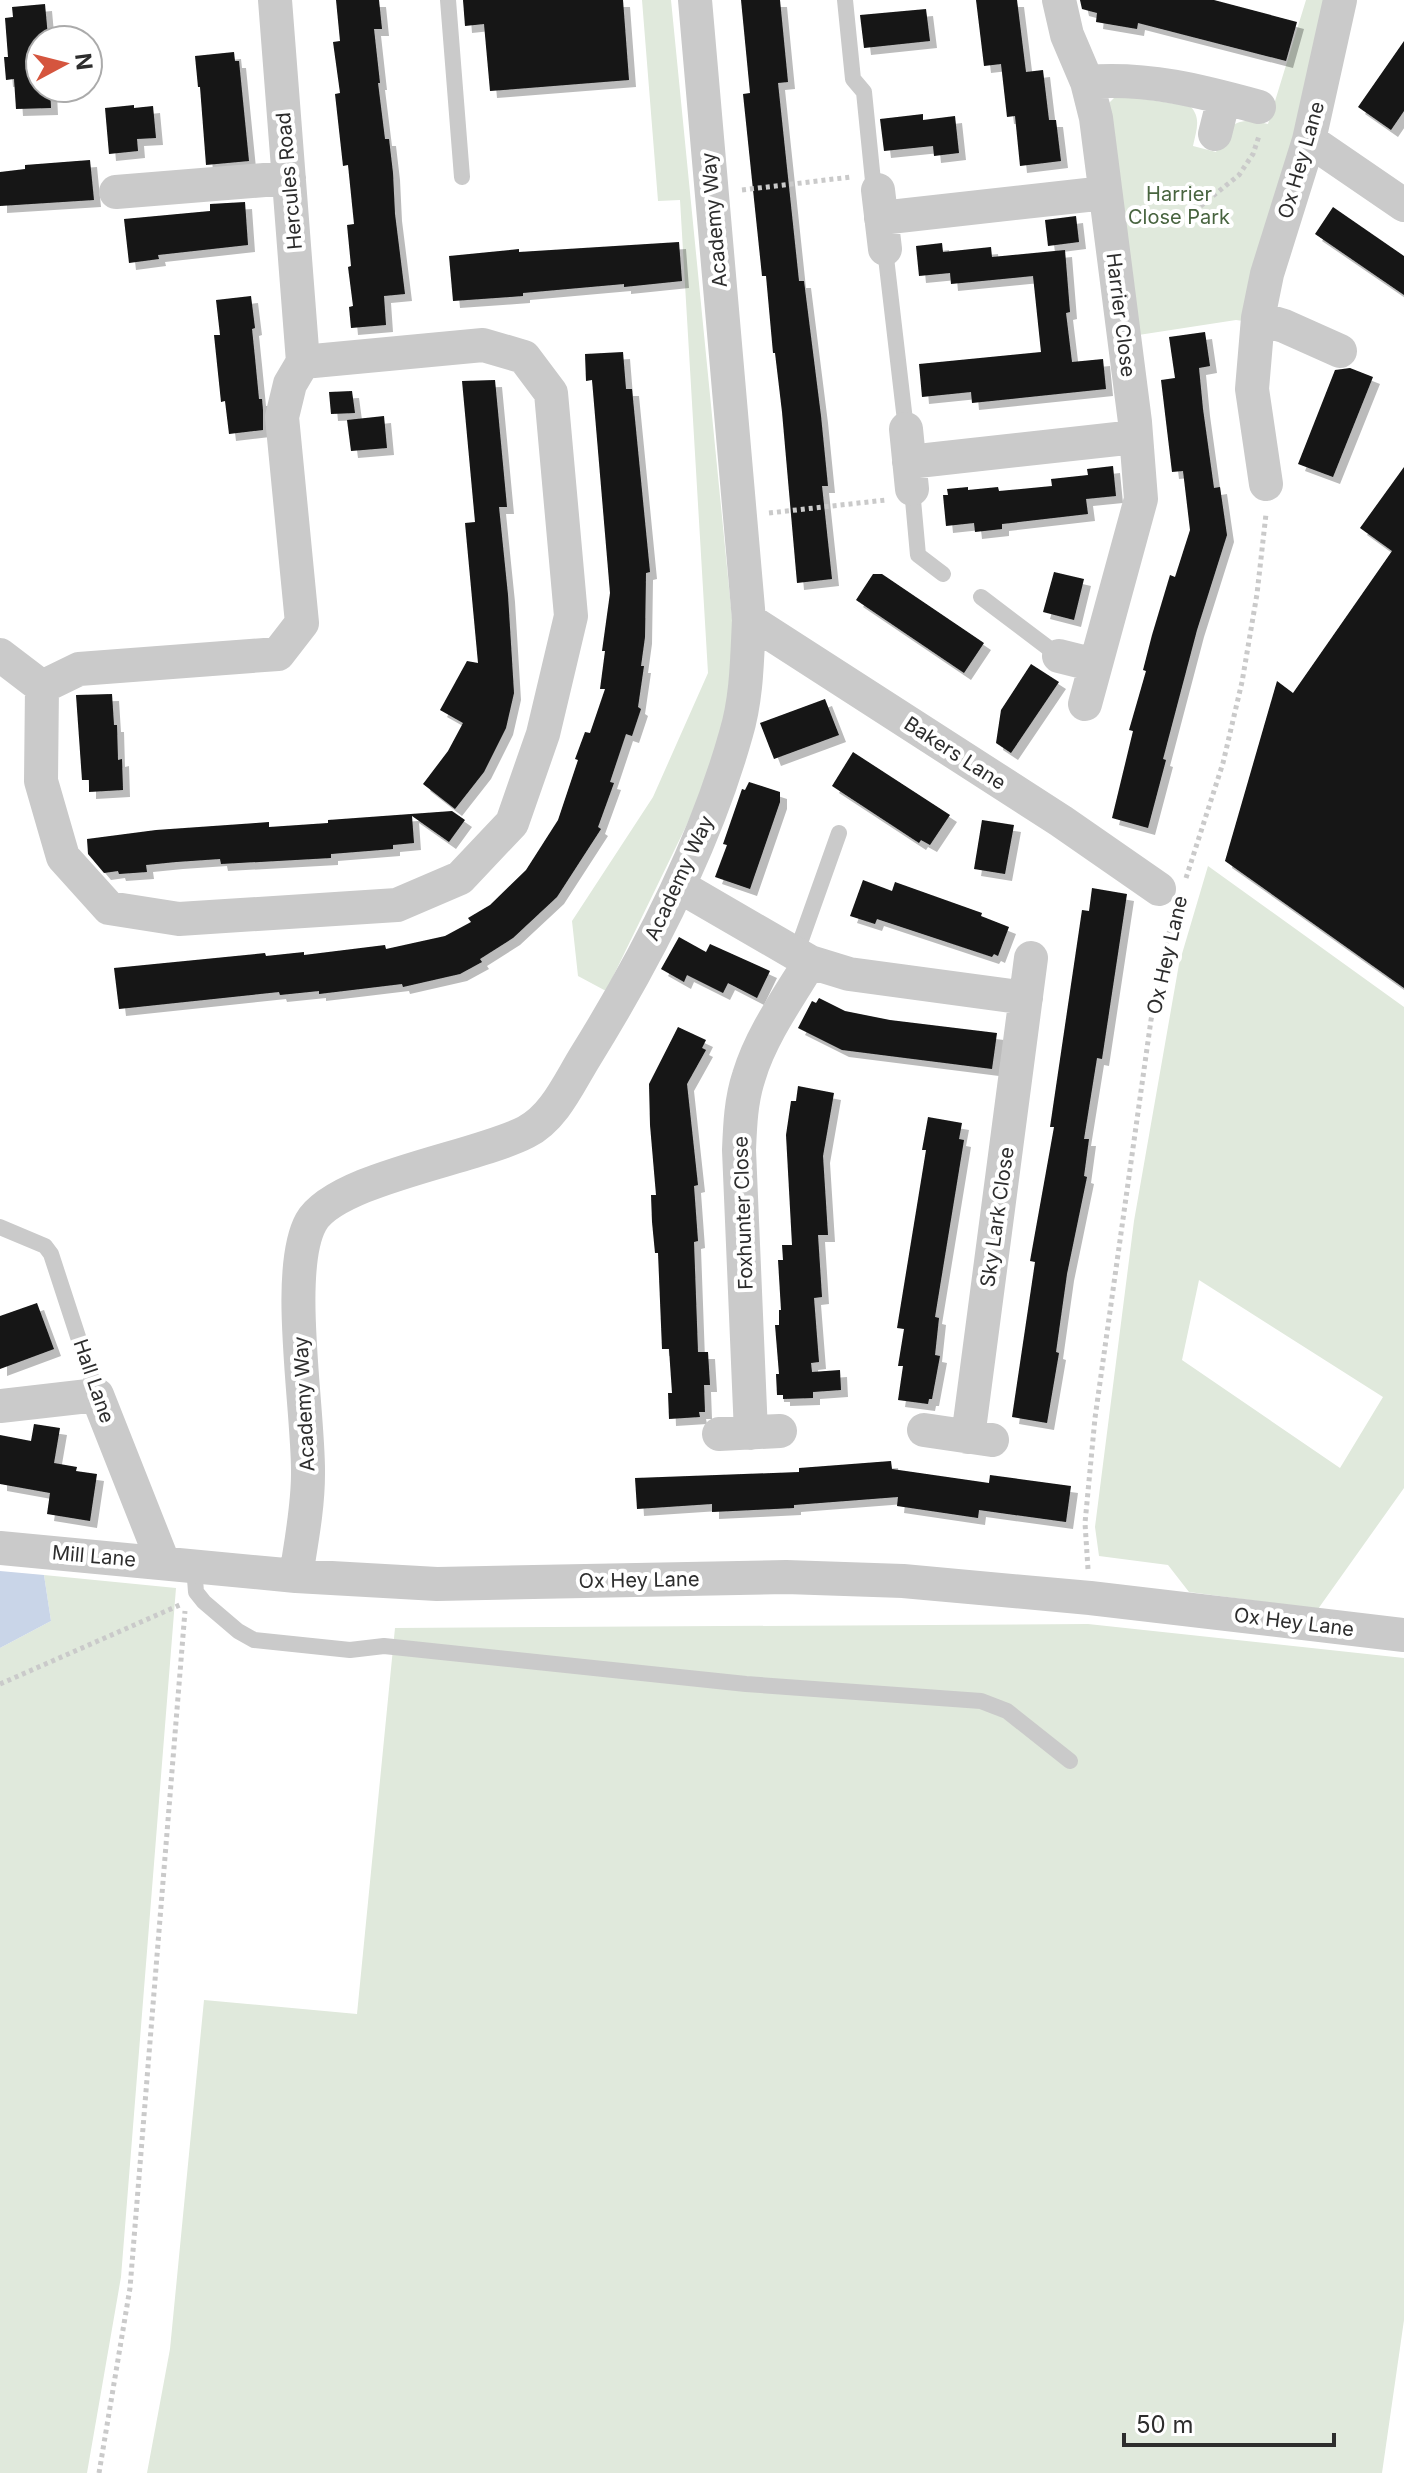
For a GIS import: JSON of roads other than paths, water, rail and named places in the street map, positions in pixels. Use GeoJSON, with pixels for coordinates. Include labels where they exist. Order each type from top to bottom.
{"type":"FeatureCollection","features":[{"type":"Feature","properties":{"kind":"street","name":"Hercules Road"},"geometry":{"type":"LineString","coordinates":[[275,0],[303,362]]}},
{"type":"Feature","properties":{"kind":"street","name":"Academy Way"},"geometry":{"type":"LineString","coordinates":[[296,1576],[308,1475],[299,1285],[305,1238],[312,1221],[326,1204],[353,1188],[493,1147],[529,1131],[553,1109],[620,1002],[679,886],[708,818],[737,732],[746,681],[749,620],[695,0]]}},
{"type":"Feature","properties":{"kind":"street","name":"Harrier Close"},"geometry":{"type":"LineString","coordinates":[[1059,0],[1067,35],[1087,82],[1096,118],[1141,499],[1085,704]]}},
{"type":"Feature","properties":{"kind":"street","name":"Ox Hey Lane"},"geometry":{"type":"LineString","coordinates":[[1266,484],[1252,389],[1258,318],[1267,274],[1309,140],[1340,0]]}},
{"type":"Feature","properties":{"kind":"street"},"geometry":{"type":"LineString","coordinates":[[1087,82],[1140,81],[1196,90],[1259,107]]}},
{"type":"Feature","properties":{"kind":"street"},"geometry":{"type":"LineString","coordinates":[[1215,134],[1224,98]]}},
{"type":"Feature","properties":{"kind":"street"},"geometry":{"type":"LineString","coordinates":[[1309,140],[1404,205]]}},
{"type":"Feature","properties":{"kind":"street"},"geometry":{"type":"LineString","coordinates":[[116,192],[289,178]]}},
{"type":"Feature","properties":{"kind":"street"},"geometry":{"type":"LineString","coordinates":[[879,208],[1107,209]]}},
{"type":"Feature","properties":{"kind":"street"},"geometry":{"type":"LineString","coordinates":[[1258,318],[1340,351]]}},
{"type":"Feature","properties":{"kind":"street"},"geometry":{"type":"LineString","coordinates":[[483,345],[524,357],[551,393],[571,616],[543,734],[512,823],[460,878],[397,905],[179,919],[109,908],[63,857],[41,781],[42,687],[79,669],[278,654],[302,623],[282,417],[290,384],[303,362],[483,345]]}},
{"type":"Feature","properties":{"kind":"street"},"geometry":{"type":"LineString","coordinates":[[910,469],[1135,437]]}},
{"type":"Feature","properties":{"kind":"street","name":"Bakers Lane"},"geometry":{"type":"LineString","coordinates":[[749,620],[1173,893]]}},
{"type":"Feature","properties":{"kind":"street"},"geometry":{"type":"LineString","coordinates":[[0,655],[42,687]]}},
{"type":"Feature","properties":{"kind":"street"},"geometry":{"type":"LineString","coordinates":[[1059,656],[1095,665]]}},
{"type":"Feature","properties":{"kind":"street"},"geometry":{"type":"LineString","coordinates":[[679,886],[803,958],[849,974],[1026,998]]}},
{"type":"Feature","properties":{"kind":"street","name":"Foxhunter Close"},"geometry":{"type":"LineString","coordinates":[[750,1433],[739,1150],[742,1109],[749,1075],[803,958]]}},
{"type":"Feature","properties":{"kind":"street","name":"Sky Lark Close"},"geometry":{"type":"LineString","coordinates":[[924,1430],[980,1438],[1031,958]]}},
{"type":"Feature","properties":{"kind":"street"},"geometry":{"type":"LineString","coordinates":[[0,1406],[97,1395]]}},
{"type":"Feature","properties":{"kind":"street","name":"Hall Lane"},"geometry":{"type":"LineString","coordinates":[[97,1395],[181,1564]]}},
{"type":"Feature","properties":{"kind":"street","name":"Mill Lane"},"geometry":{"type":"LineString","coordinates":[[0,1548],[181,1564]]}},
{"type":"Feature","properties":{"kind":"street","name":"Ox Hey Lane"},"geometry":{"type":"LineString","coordinates":[[181,1564],[296,1576],[437,1584],[786,1577],[903,1581],[1090,1598],[1404,1635]]}},
{"type":"Feature","properties":{"kind":"lane"},"geometry":{"type":"LineString","coordinates":[[448,0],[462,177]]}},
{"type":"Feature","properties":{"kind":"lane"},"geometry":{"type":"LineString","coordinates":[[845,0],[853,79],[864,92],[918,555],[943,574]]}},
{"type":"Feature","properties":{"kind":"lane"},"geometry":{"type":"LineString","coordinates":[[981,597],[1059,656]]}},
{"type":"Feature","properties":{"kind":"lane"},"geometry":{"type":"LineString","coordinates":[[803,958],[839,833]]}},
{"type":"Feature","properties":{"kind":"lane","name":"Hall Lane"},"geometry":{"type":"LineString","coordinates":[[0,1227],[45,1246],[51,1254],[97,1395]]}},
{"type":"Feature","properties":{"kind":"lane"},"geometry":{"type":"LineString","coordinates":[[181,1564],[204,1602],[238,1631],[254,1640],[350,1650],[384,1646],[746,1684],[981,1701],[1007,1711],[1070,1761]]}},
{"type":"Feature","properties":{"kind":"water"},"geometry":{"type":"Polygon","coordinates":[[[0,1571],[44,1575],[51,1621],[0,1648],[0,1571]]]}},
{"type":"Feature","properties":{"kind":"park label","name":"Harrier Close Park"},"geometry":{"type":"Point","coordinates":[1179,206]}}]}
